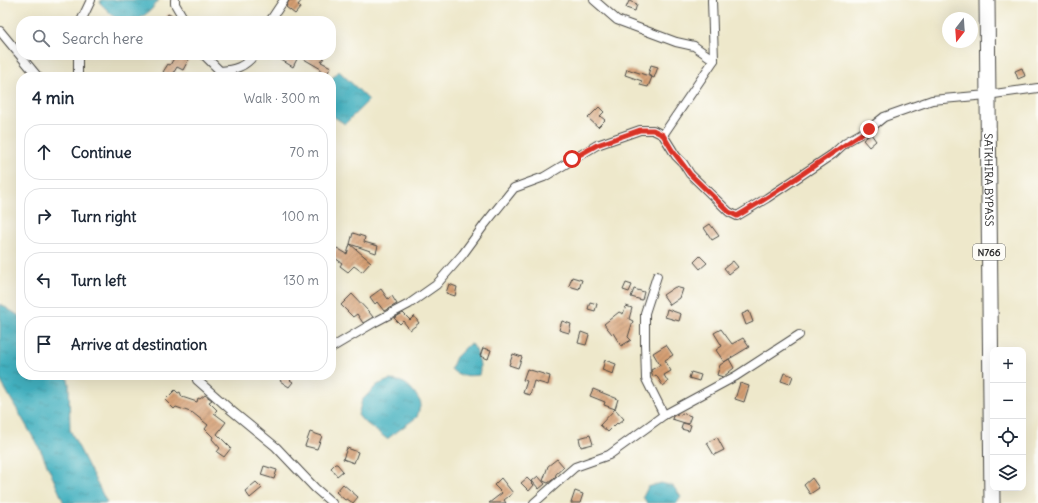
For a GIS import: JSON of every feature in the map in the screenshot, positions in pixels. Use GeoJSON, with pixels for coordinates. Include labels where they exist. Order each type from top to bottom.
{"type":"FeatureCollection","features":[{"type":"Feature","properties":{"kind":"highway","name":"SATKHIRA BYPASS"},"geometry":{"type":"LineString","coordinates":[[986,0],[992,503]]}},
{"type":"Feature","properties":{"kind":"street"},"geometry":{"type":"LineString","coordinates":[[83,16],[91,0]]}},
{"type":"Feature","properties":{"kind":"street"},"geometry":{"type":"LineString","coordinates":[[175,0],[175,4],[182,16]]}},
{"type":"Feature","properties":{"kind":"street"},"geometry":{"type":"LineString","coordinates":[[273,16],[284,0]]}},
{"type":"Feature","properties":{"kind":"street"},"geometry":{"type":"LineString","coordinates":[[594,0],[617,20],[676,42],[694,46],[714,60]]}},
{"type":"Feature","properties":{"kind":"street"},"geometry":{"type":"LineString","coordinates":[[663,135],[714,60],[712,0]]}},
{"type":"Feature","properties":{"kind":"street"},"geometry":{"type":"LineString","coordinates":[[0,31],[16,50]]}},
{"type":"Feature","properties":{"kind":"street"},"geometry":{"type":"LineString","coordinates":[[24,60],[34,72]]}},
{"type":"Feature","properties":{"kind":"street"},"geometry":{"type":"LineString","coordinates":[[78,60],[78,72]]}},
{"type":"Feature","properties":{"kind":"street"},"geometry":{"type":"LineString","coordinates":[[208,60],[217,72]]}},
{"type":"Feature","properties":{"kind":"street"},"geometry":{"type":"LineString","coordinates":[[226,72],[234,70],[250,60]]}},
{"type":"Feature","properties":{"kind":"street"},"geometry":{"type":"LineString","coordinates":[[336,345],[409,304],[436,285],[463,254],[514,188],[544,177],[597,145],[640,130],[653,130],[663,135],[690,174],[729,212],[737,216],[833,154],[846,142],[869,129],[884,117],[932,100],[1038,88]]}},
{"type":"Feature","properties":{"kind":"street"},"geometry":{"type":"LineString","coordinates":[[657,276],[645,313],[646,379],[664,415]]}},
{"type":"Feature","properties":{"kind":"street"},"geometry":{"type":"LineString","coordinates":[[534,503],[575,467],[609,455],[664,415],[736,376],[799,335]]}},
{"type":"Feature","properties":{"kind":"street"},"geometry":{"type":"LineString","coordinates":[[197,380],[276,447],[315,488],[332,503]]}},
{"type":"Feature","properties":{"kind":"water"},"geometry":{"type":"Polygon","coordinates":[[[101,0],[159,0],[151,10],[143,16],[113,16],[100,3],[101,0]]]}},
{"type":"Feature","properties":{"kind":"water"},"geometry":{"type":"Polygon","coordinates":[[[339,71],[369,100],[345,124],[336,118],[336,74],[339,71]]]}},
{"type":"Feature","properties":{"kind":"water"},"geometry":{"type":"Polygon","coordinates":[[[0,304],[16,314],[16,380],[68,380],[70,430],[107,503],[64,503],[41,451],[0,380],[0,304]]]}},
{"type":"Feature","properties":{"kind":"water"},"geometry":{"type":"Polygon","coordinates":[[[469,344],[473,345],[478,356],[480,363],[479,375],[460,375],[451,369],[456,357],[469,344]]]}},
{"type":"Feature","properties":{"kind":"water"},"geometry":{"type":"Polygon","coordinates":[[[389,380],[405,383],[412,389],[421,403],[417,417],[387,439],[362,420],[358,415],[362,400],[377,385],[389,380]]]}},
{"type":"Feature","properties":{"kind":"water"},"geometry":{"type":"Polygon","coordinates":[[[661,483],[673,486],[681,497],[677,503],[647,503],[643,497],[648,487],[661,483]]]}},
{"type":"Feature","properties":{"kind":"building"},"geometry":{"type":"Polygon","coordinates":[[[289,0],[302,0],[298,5],[301,7],[295,14],[286,7],[289,0]]]}},
{"type":"Feature","properties":{"kind":"building"},"geometry":{"type":"Polygon","coordinates":[[[629,1],[637,4],[635,11],[626,8],[629,1]]]}},
{"type":"Feature","properties":{"kind":"building"},"geometry":{"type":"Polygon","coordinates":[[[173,60],[188,60],[183,70],[177,67],[174,72],[163,72],[168,64],[170,65],[173,60]]]}},
{"type":"Feature","properties":{"kind":"building"},"geometry":{"type":"Polygon","coordinates":[[[281,60],[296,60],[293,67],[281,60]]]}},
{"type":"Feature","properties":{"kind":"building"},"geometry":{"type":"Polygon","coordinates":[[[306,60],[322,60],[321,62],[331,67],[328,72],[319,72],[321,69],[306,60]]]}},
{"type":"Feature","properties":{"kind":"building"},"geometry":{"type":"Polygon","coordinates":[[[651,65],[658,67],[654,78],[648,75],[651,65]]]}},
{"type":"Feature","properties":{"kind":"building"},"geometry":{"type":"Polygon","coordinates":[[[1022,68],[1025,76],[1018,79],[1015,71],[1022,68]]]}},
{"type":"Feature","properties":{"kind":"building"},"geometry":{"type":"Polygon","coordinates":[[[627,69],[652,77],[648,87],[640,85],[642,81],[625,75],[627,69]]]}},
{"type":"Feature","properties":{"kind":"building"},"geometry":{"type":"Polygon","coordinates":[[[599,107],[604,112],[600,116],[605,120],[598,127],[588,118],[599,107]]]}},
{"type":"Feature","properties":{"kind":"building"},"geometry":{"type":"Polygon","coordinates":[[[871,134],[876,141],[869,147],[863,140],[871,134]]]}},
{"type":"Feature","properties":{"kind":"building"},"geometry":{"type":"Polygon","coordinates":[[[710,224],[719,236],[712,240],[704,228],[710,224]]]}},
{"type":"Feature","properties":{"kind":"building"},"geometry":{"type":"Polygon","coordinates":[[[353,233],[365,237],[364,242],[378,246],[376,253],[350,244],[353,233]]]}},
{"type":"Feature","properties":{"kind":"building"},"geometry":{"type":"Polygon","coordinates":[[[350,244],[371,262],[362,272],[354,266],[348,272],[340,266],[342,263],[336,259],[336,250],[337,248],[347,254],[350,244]]]}},
{"type":"Feature","properties":{"kind":"building"},"geometry":{"type":"Polygon","coordinates":[[[700,256],[707,263],[700,269],[694,262],[700,256]]]}},
{"type":"Feature","properties":{"kind":"building"},"geometry":{"type":"Polygon","coordinates":[[[733,261],[738,267],[729,274],[724,268],[733,261]]]}},
{"type":"Feature","properties":{"kind":"building"},"geometry":{"type":"Polygon","coordinates":[[[572,277],[582,280],[579,289],[569,286],[572,277]]]}},
{"type":"Feature","properties":{"kind":"building"},"geometry":{"type":"Polygon","coordinates":[[[626,283],[632,285],[629,292],[623,290],[626,283]]]}},
{"type":"Feature","properties":{"kind":"building"},"geometry":{"type":"Polygon","coordinates":[[[449,284],[457,287],[455,296],[446,293],[449,284]]]}},
{"type":"Feature","properties":{"kind":"building"},"geometry":{"type":"Polygon","coordinates":[[[675,287],[683,289],[680,298],[670,305],[663,295],[675,287]]]}},
{"type":"Feature","properties":{"kind":"building"},"geometry":{"type":"Polygon","coordinates":[[[381,289],[388,299],[392,296],[397,304],[384,311],[377,302],[375,304],[370,297],[381,289]]]}},
{"type":"Feature","properties":{"kind":"building"},"geometry":{"type":"Polygon","coordinates":[[[634,289],[644,292],[642,300],[631,297],[634,289]]]}},
{"type":"Feature","properties":{"kind":"building"},"geometry":{"type":"Polygon","coordinates":[[[352,294],[373,317],[363,323],[357,314],[353,317],[341,305],[352,294]]]}},
{"type":"Feature","properties":{"kind":"building"},"geometry":{"type":"Polygon","coordinates":[[[590,302],[597,304],[595,311],[588,309],[590,302]]]}},
{"type":"Feature","properties":{"kind":"building"},"geometry":{"type":"Polygon","coordinates":[[[626,306],[632,308],[629,319],[633,321],[628,337],[631,340],[621,346],[613,333],[612,334],[604,324],[619,312],[623,314],[626,306]]]}},
{"type":"Feature","properties":{"kind":"building"},"geometry":{"type":"Polygon","coordinates":[[[667,309],[681,314],[679,321],[665,317],[667,309]]]}},
{"type":"Feature","properties":{"kind":"building"},"geometry":{"type":"Polygon","coordinates":[[[749,311],[753,322],[746,325],[742,314],[749,311]]]}},
{"type":"Feature","properties":{"kind":"building"},"geometry":{"type":"Polygon","coordinates":[[[403,313],[410,320],[414,316],[419,323],[410,330],[403,321],[400,324],[394,318],[403,313]]]}},
{"type":"Feature","properties":{"kind":"building"},"geometry":{"type":"Polygon","coordinates":[[[562,321],[571,324],[569,333],[559,330],[562,321]]]}},
{"type":"Feature","properties":{"kind":"building"},"geometry":{"type":"Polygon","coordinates":[[[721,329],[732,344],[743,338],[749,347],[724,362],[716,350],[722,346],[714,333],[721,329]]]}},
{"type":"Feature","properties":{"kind":"building"},"geometry":{"type":"Polygon","coordinates":[[[581,332],[589,335],[586,345],[578,343],[581,332]]]}},
{"type":"Feature","properties":{"kind":"building"},"geometry":{"type":"Polygon","coordinates":[[[666,345],[673,355],[665,360],[671,371],[664,375],[668,382],[663,386],[656,375],[653,377],[651,370],[660,365],[653,353],[666,345]]]}},
{"type":"Feature","properties":{"kind":"building"},"geometry":{"type":"Polygon","coordinates":[[[483,348],[491,350],[488,359],[480,356],[483,348]]]}},
{"type":"Feature","properties":{"kind":"building"},"geometry":{"type":"Polygon","coordinates":[[[513,354],[522,357],[518,368],[509,365],[513,354]]]}},
{"type":"Feature","properties":{"kind":"building"},"geometry":{"type":"Polygon","coordinates":[[[729,359],[734,368],[723,377],[717,375],[720,365],[729,359]]]}},
{"type":"Feature","properties":{"kind":"building"},"geometry":{"type":"Polygon","coordinates":[[[605,360],[616,364],[613,374],[602,370],[605,360]]]}},
{"type":"Feature","properties":{"kind":"building"},"geometry":{"type":"Polygon","coordinates":[[[527,369],[550,376],[548,385],[534,381],[530,395],[523,393],[527,381],[523,380],[527,369]]]}},
{"type":"Feature","properties":{"kind":"building"},"geometry":{"type":"Polygon","coordinates":[[[691,372],[701,375],[699,381],[689,378],[691,372]]]}},
{"type":"Feature","properties":{"kind":"building"},"geometry":{"type":"Polygon","coordinates":[[[784,373],[793,376],[790,384],[781,381],[784,373]]]}},
{"type":"Feature","properties":{"kind":"building"},"geometry":{"type":"Polygon","coordinates":[[[290,380],[293,382],[289,387],[280,381],[290,380]]]}},
{"type":"Feature","properties":{"kind":"building"},"geometry":{"type":"Polygon","coordinates":[[[740,383],[749,386],[744,402],[735,399],[740,383]]]}},
{"type":"Feature","properties":{"kind":"building"},"geometry":{"type":"Polygon","coordinates":[[[593,389],[618,399],[615,409],[604,405],[605,402],[590,396],[593,389]]]}},
{"type":"Feature","properties":{"kind":"building"},"geometry":{"type":"Polygon","coordinates":[[[175,390],[178,393],[180,392],[182,397],[197,402],[198,398],[200,399],[205,395],[212,400],[209,402],[217,410],[214,413],[226,422],[217,434],[231,448],[224,457],[217,452],[220,448],[212,439],[213,437],[205,429],[208,425],[193,413],[176,407],[174,409],[165,400],[175,390]]]}},
{"type":"Feature","properties":{"kind":"building"},"geometry":{"type":"Polygon","coordinates":[[[615,409],[624,419],[618,424],[617,423],[608,432],[600,425],[615,409]]]}},
{"type":"Feature","properties":{"kind":"building"},"geometry":{"type":"Polygon","coordinates":[[[682,413],[691,416],[688,424],[672,419],[673,416],[677,414],[681,415],[682,413]]]}},
{"type":"Feature","properties":{"kind":"building"},"geometry":{"type":"Polygon","coordinates":[[[683,423],[691,425],[689,431],[681,429],[683,423]]]}},
{"type":"Feature","properties":{"kind":"building"},"geometry":{"type":"Polygon","coordinates":[[[310,432],[322,436],[317,449],[305,446],[310,432]]]}},
{"type":"Feature","properties":{"kind":"building"},"geometry":{"type":"Polygon","coordinates":[[[590,435],[593,444],[581,447],[579,438],[590,435]]]}},
{"type":"Feature","properties":{"kind":"building"},"geometry":{"type":"Polygon","coordinates":[[[717,437],[724,450],[714,455],[707,443],[717,437]]]}},
{"type":"Feature","properties":{"kind":"building"},"geometry":{"type":"Polygon","coordinates":[[[347,448],[358,452],[354,463],[343,459],[347,448]]]}},
{"type":"Feature","properties":{"kind":"building"},"geometry":{"type":"Polygon","coordinates":[[[557,459],[564,467],[556,474],[555,478],[548,483],[543,481],[548,466],[557,459]]]}},
{"type":"Feature","properties":{"kind":"building"},"geometry":{"type":"Polygon","coordinates":[[[337,464],[343,471],[337,476],[331,468],[337,464]]]}},
{"type":"Feature","properties":{"kind":"building"},"geometry":{"type":"Polygon","coordinates":[[[264,466],[277,470],[274,479],[261,475],[264,466]]]}},
{"type":"Feature","properties":{"kind":"building"},"geometry":{"type":"Polygon","coordinates":[[[538,476],[545,484],[539,489],[532,481],[538,476]]]}},
{"type":"Feature","properties":{"kind":"building"},"geometry":{"type":"Polygon","coordinates":[[[501,478],[513,493],[504,500],[506,503],[489,503],[502,493],[494,485],[501,478]]]}},
{"type":"Feature","properties":{"kind":"building"},"geometry":{"type":"Polygon","coordinates":[[[527,478],[534,485],[529,491],[521,483],[527,478]]]}},
{"type":"Feature","properties":{"kind":"building"},"geometry":{"type":"Polygon","coordinates":[[[812,478],[819,488],[810,494],[804,485],[812,478]]]}},
{"type":"Feature","properties":{"kind":"building"},"geometry":{"type":"Polygon","coordinates":[[[256,482],[262,488],[250,498],[245,491],[256,482]]]}},
{"type":"Feature","properties":{"kind":"building"},"geometry":{"type":"Polygon","coordinates":[[[343,484],[358,497],[353,503],[347,499],[345,500],[336,492],[343,484]]]}},
{"type":"Feature","properties":{"kind":"building"},"geometry":{"type":"Polygon","coordinates":[[[575,491],[583,494],[580,503],[571,503],[575,491]]]}},
{"type":"Feature","properties":{"kind":"route"},"geometry":{"type":"LineString","coordinates":[[572,159],[597,145],[640,130],[653,130],[663,135],[676,156],[683,163],[690,174],[729,212],[737,216],[833,154],[846,142],[869,129]]}}]}
